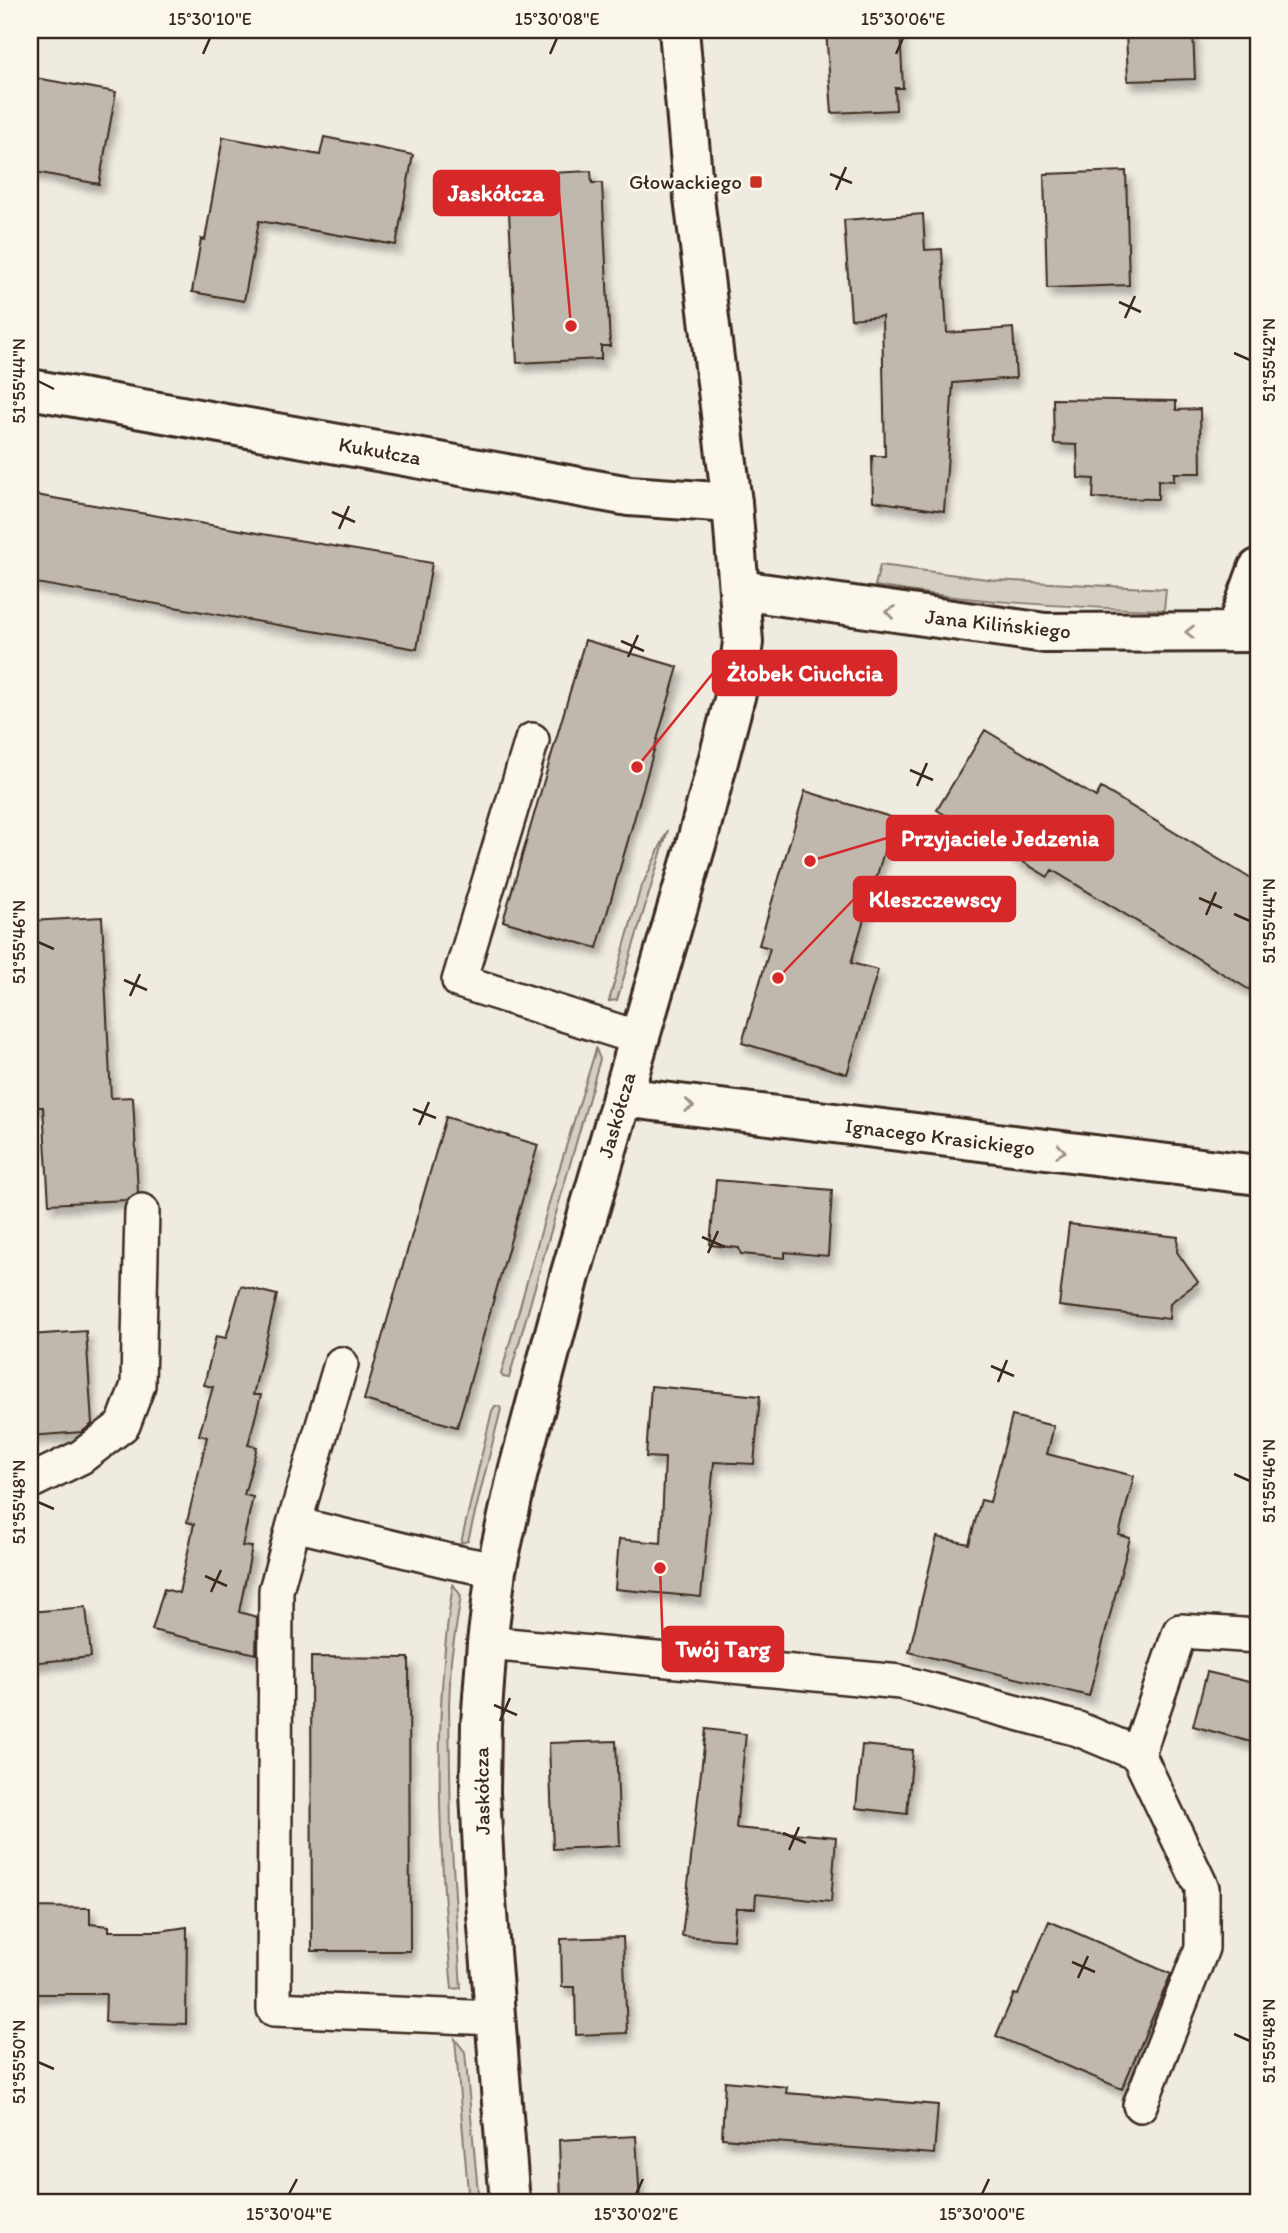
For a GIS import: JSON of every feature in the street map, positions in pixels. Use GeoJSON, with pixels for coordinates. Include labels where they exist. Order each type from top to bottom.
{"type":"FeatureCollection","features":[{"type":"Feature","properties":{"kind":"street","name":"Jaskółcza"},"geometry":{"type":"LineString","coordinates":[[510,2203],[480,1792],[486,1643],[496,1570],[518,1472],[566,1288],[697,841],[737,689],[743,642],[732,503],[694,198],[680,30]]}},
{"type":"Feature","properties":{"kind":"street","name":"Kukułcza"},"geometry":{"type":"LineString","coordinates":[[30,389],[617,494],[732,503]]}},
{"type":"Feature","properties":{"kind":"street"},"geometry":{"type":"LineString","coordinates":[[1246,632],[1258,569]]}},
{"type":"Feature","properties":{"kind":"street","name":"Jana Kilińskiego"},"geometry":{"type":"LineString","coordinates":[[740,590],[1045,633],[1246,632]]}},
{"type":"Feature","properties":{"kind":"street","name":"Ignacego Krasickiego"},"geometry":{"type":"LineString","coordinates":[[622,1097],[1258,1175]]}},
{"type":"Feature","properties":{"kind":"lane"},"geometry":{"type":"LineString","coordinates":[[532,740],[459,981],[639,1038]]}},
{"type":"Feature","properties":{"kind":"lane"},"geometry":{"type":"LineString","coordinates":[[30,1482],[81,1457],[123,1425],[138,1385],[142,1211]]}},
{"type":"Feature","properties":{"kind":"lane"},"geometry":{"type":"LineString","coordinates":[[341,1364],[276,1590],[274,2009],[495,2018]]}},
{"type":"Feature","properties":{"kind":"lane"},"geometry":{"type":"LineString","coordinates":[[294,1524],[496,1570]]}},
{"type":"Feature","properties":{"kind":"lane"},"geometry":{"type":"LineString","coordinates":[[1139,1754],[1180,1631],[1258,1636]]}},
{"type":"Feature","properties":{"kind":"lane"},"geometry":{"type":"LineString","coordinates":[[486,1643],[900,1682],[1078,1729],[1139,1754],[1202,1888],[1202,1948],[1140,2105]]}},
{"type":"Feature","properties":{"kind":"shaded area"},"geometry":{"type":"Polygon","coordinates":[[[880,565],[995,580],[1166,589],[1164,610],[1019,603],[875,586],[880,565]]]}},
{"type":"Feature","properties":{"kind":"shaded area"},"geometry":{"type":"Polygon","coordinates":[[[668,830],[617,1000],[609,1001],[640,890],[668,830]]]}},
{"type":"Feature","properties":{"kind":"shaded area"},"geometry":{"type":"Polygon","coordinates":[[[596,1049],[600,1059],[509,1378],[503,1377],[501,1374],[551,1196],[596,1049]]]}},
{"type":"Feature","properties":{"kind":"shaded area"},"geometry":{"type":"Polygon","coordinates":[[[495,1406],[501,1409],[468,1541],[461,1543],[492,1411],[495,1406]]]}},
{"type":"Feature","properties":{"kind":"shaded area"},"geometry":{"type":"Polygon","coordinates":[[[453,1584],[461,1596],[451,1659],[449,1705],[451,1834],[461,1988],[452,1989],[441,1837],[440,1735],[446,1634],[453,1584]]]}},
{"type":"Feature","properties":{"kind":"shaded area"},"geometry":{"type":"Polygon","coordinates":[[[455,2039],[465,2052],[479,2203],[469,2203],[455,2039]]]}},
{"type":"Feature","properties":{"kind":"building"},"geometry":{"type":"Polygon","coordinates":[[[826,30],[900,30],[903,88],[895,88],[896,110],[832,113],[826,30]]]}},
{"type":"Feature","properties":{"kind":"building"},"geometry":{"type":"Polygon","coordinates":[[[1126,30],[1193,30],[1195,79],[1128,81],[1126,30]]]}},
{"type":"Feature","properties":{"kind":"building"},"geometry":{"type":"Polygon","coordinates":[[[30,77],[116,92],[99,184],[30,171],[30,77]]]}},
{"type":"Feature","properties":{"kind":"building"},"geometry":{"type":"Polygon","coordinates":[[[223,137],[320,155],[324,137],[413,155],[396,245],[259,221],[244,301],[192,292],[201,239],[205,240],[223,137]]]}},
{"type":"Feature","properties":{"kind":"building"},"geometry":{"type":"Polygon","coordinates":[[[591,171],[592,183],[602,183],[610,346],[601,346],[601,359],[517,363],[507,175],[591,171]]]}},
{"type":"Feature","properties":{"kind":"building"},"geometry":{"type":"Polygon","coordinates":[[[1126,171],[1129,285],[1047,288],[1044,174],[1126,171]]]}},
{"type":"Feature","properties":{"kind":"building"},"geometry":{"type":"Polygon","coordinates":[[[923,214],[925,250],[942,249],[947,333],[1013,328],[1016,378],[953,383],[944,511],[873,501],[872,456],[885,456],[882,316],[851,319],[844,220],[923,214]]]}},
{"type":"Feature","properties":{"kind":"building"},"geometry":{"type":"Polygon","coordinates":[[[1053,399],[1176,401],[1176,410],[1200,409],[1201,473],[1174,473],[1174,481],[1158,480],[1158,499],[1093,498],[1094,479],[1078,478],[1077,445],[1054,444],[1053,399]]]}},
{"type":"Feature","properties":{"kind":"building"},"geometry":{"type":"Polygon","coordinates":[[[30,494],[432,563],[417,649],[30,582],[30,494]]]}},
{"type":"Feature","properties":{"kind":"building"},"geometry":{"type":"Polygon","coordinates":[[[585,640],[678,667],[597,948],[503,921],[585,640]]]}},
{"type":"Feature","properties":{"kind":"building"},"geometry":{"type":"Polygon","coordinates":[[[985,730],[1096,797],[1101,788],[1258,883],[1258,995],[1052,870],[1048,877],[937,810],[985,730]]]}},
{"type":"Feature","properties":{"kind":"building"},"geometry":{"type":"Polygon","coordinates":[[[805,791],[894,818],[851,963],[878,970],[847,1074],[742,1043],[770,948],[759,945],[805,791]]]}},
{"type":"Feature","properties":{"kind":"building"},"geometry":{"type":"Polygon","coordinates":[[[102,917],[111,1098],[133,1097],[138,1193],[126,1200],[49,1204],[43,1107],[30,1107],[30,921],[102,917]]]}},
{"type":"Feature","properties":{"kind":"building"},"geometry":{"type":"Polygon","coordinates":[[[446,1117],[538,1145],[457,1427],[364,1400],[446,1117]]]}},
{"type":"Feature","properties":{"kind":"building"},"geometry":{"type":"Polygon","coordinates":[[[716,1180],[832,1190],[828,1256],[785,1252],[785,1258],[741,1254],[739,1248],[710,1245],[716,1180]]]}},
{"type":"Feature","properties":{"kind":"building"},"geometry":{"type":"Polygon","coordinates":[[[1069,1224],[1178,1237],[1177,1252],[1198,1282],[1170,1303],[1169,1319],[1059,1306],[1069,1224]]]}},
{"type":"Feature","properties":{"kind":"building"},"geometry":{"type":"Polygon","coordinates":[[[241,1286],[277,1295],[253,1395],[261,1395],[248,1445],[257,1447],[244,1495],[253,1497],[242,1546],[252,1547],[239,1612],[257,1617],[256,1654],[152,1630],[164,1589],[179,1593],[194,1524],[187,1522],[207,1437],[199,1435],[213,1387],[204,1385],[216,1336],[226,1338],[241,1286]]]}},
{"type":"Feature","properties":{"kind":"building"},"geometry":{"type":"Polygon","coordinates":[[[86,1331],[92,1424],[82,1432],[30,1436],[30,1335],[86,1331]]]}},
{"type":"Feature","properties":{"kind":"building"},"geometry":{"type":"Polygon","coordinates":[[[651,1386],[760,1396],[754,1464],[714,1462],[701,1597],[615,1589],[619,1539],[661,1543],[665,1458],[646,1457],[651,1386]]]}},
{"type":"Feature","properties":{"kind":"building"},"geometry":{"type":"Polygon","coordinates":[[[1012,1416],[1054,1426],[1047,1454],[1134,1476],[1119,1535],[1130,1538],[1089,1696],[909,1652],[937,1537],[969,1544],[981,1500],[990,1502],[1012,1416]]]}},
{"type":"Feature","properties":{"kind":"building"},"geometry":{"type":"Polygon","coordinates":[[[86,1607],[91,1657],[30,1663],[30,1612],[86,1607]]]}},
{"type":"Feature","properties":{"kind":"building"},"geometry":{"type":"Polygon","coordinates":[[[311,1657],[409,1658],[410,1951],[312,1951],[311,1657]]]}},
{"type":"Feature","properties":{"kind":"building"},"geometry":{"type":"Polygon","coordinates":[[[1207,1672],[1258,1684],[1258,1744],[1193,1726],[1207,1672]]]}},
{"type":"Feature","properties":{"kind":"building"},"geometry":{"type":"Polygon","coordinates":[[[706,1729],[746,1734],[736,1828],[836,1837],[831,1902],[756,1894],[755,1908],[736,1908],[733,1940],[682,1936],[706,1729]]]}},
{"type":"Feature","properties":{"kind":"building"},"geometry":{"type":"Polygon","coordinates":[[[616,1741],[620,1846],[553,1849],[549,1743],[616,1741]]]}},
{"type":"Feature","properties":{"kind":"building"},"geometry":{"type":"Polygon","coordinates":[[[862,1745],[913,1750],[907,1814],[856,1808],[862,1745]]]}},
{"type":"Feature","properties":{"kind":"building"},"geometry":{"type":"Polygon","coordinates":[[[30,1907],[90,1908],[90,1924],[109,1926],[109,1931],[160,1931],[187,1927],[186,2024],[105,2022],[106,1994],[30,1994],[30,1907]]]}},
{"type":"Feature","properties":{"kind":"building"},"geometry":{"type":"Polygon","coordinates":[[[1049,1921],[1171,1974],[1122,2089],[996,2036],[1014,1994],[1018,1995],[1049,1921]]]}},
{"type":"Feature","properties":{"kind":"building"},"geometry":{"type":"Polygon","coordinates":[[[623,1937],[627,2033],[576,2035],[575,1987],[562,1987],[561,1939],[623,1937]]]}},
{"type":"Feature","properties":{"kind":"building"},"geometry":{"type":"Polygon","coordinates":[[[725,2081],[787,2087],[786,2093],[938,2105],[934,2154],[722,2138],[725,2081]]]}},
{"type":"Feature","properties":{"kind":"building"},"geometry":{"type":"Polygon","coordinates":[[[636,2136],[640,2203],[561,2203],[559,2140],[636,2136]]]}},
{"type":"Feature","properties":{"kind":"place","name":"Głowackiego"},"geometry":{"type":"Point","coordinates":[756,182]}},
{"type":"Feature","properties":{"kind":"place","name":"Jaskółcza"},"geometry":{"type":"Point","coordinates":[571,326]}},
{"type":"Feature","properties":{"kind":"place","name":"Żłobek Ciuchcia"},"geometry":{"type":"Point","coordinates":[637,767]}},
{"type":"Feature","properties":{"kind":"place","name":"Przyjaciele Jedzenia"},"geometry":{"type":"Point","coordinates":[810,861]}},
{"type":"Feature","properties":{"kind":"place","name":"Kleszczewscy"},"geometry":{"type":"Point","coordinates":[778,978]}},
{"type":"Feature","properties":{"kind":"place","name":"Twój Targ"},"geometry":{"type":"Point","coordinates":[660,1568]}}]}
